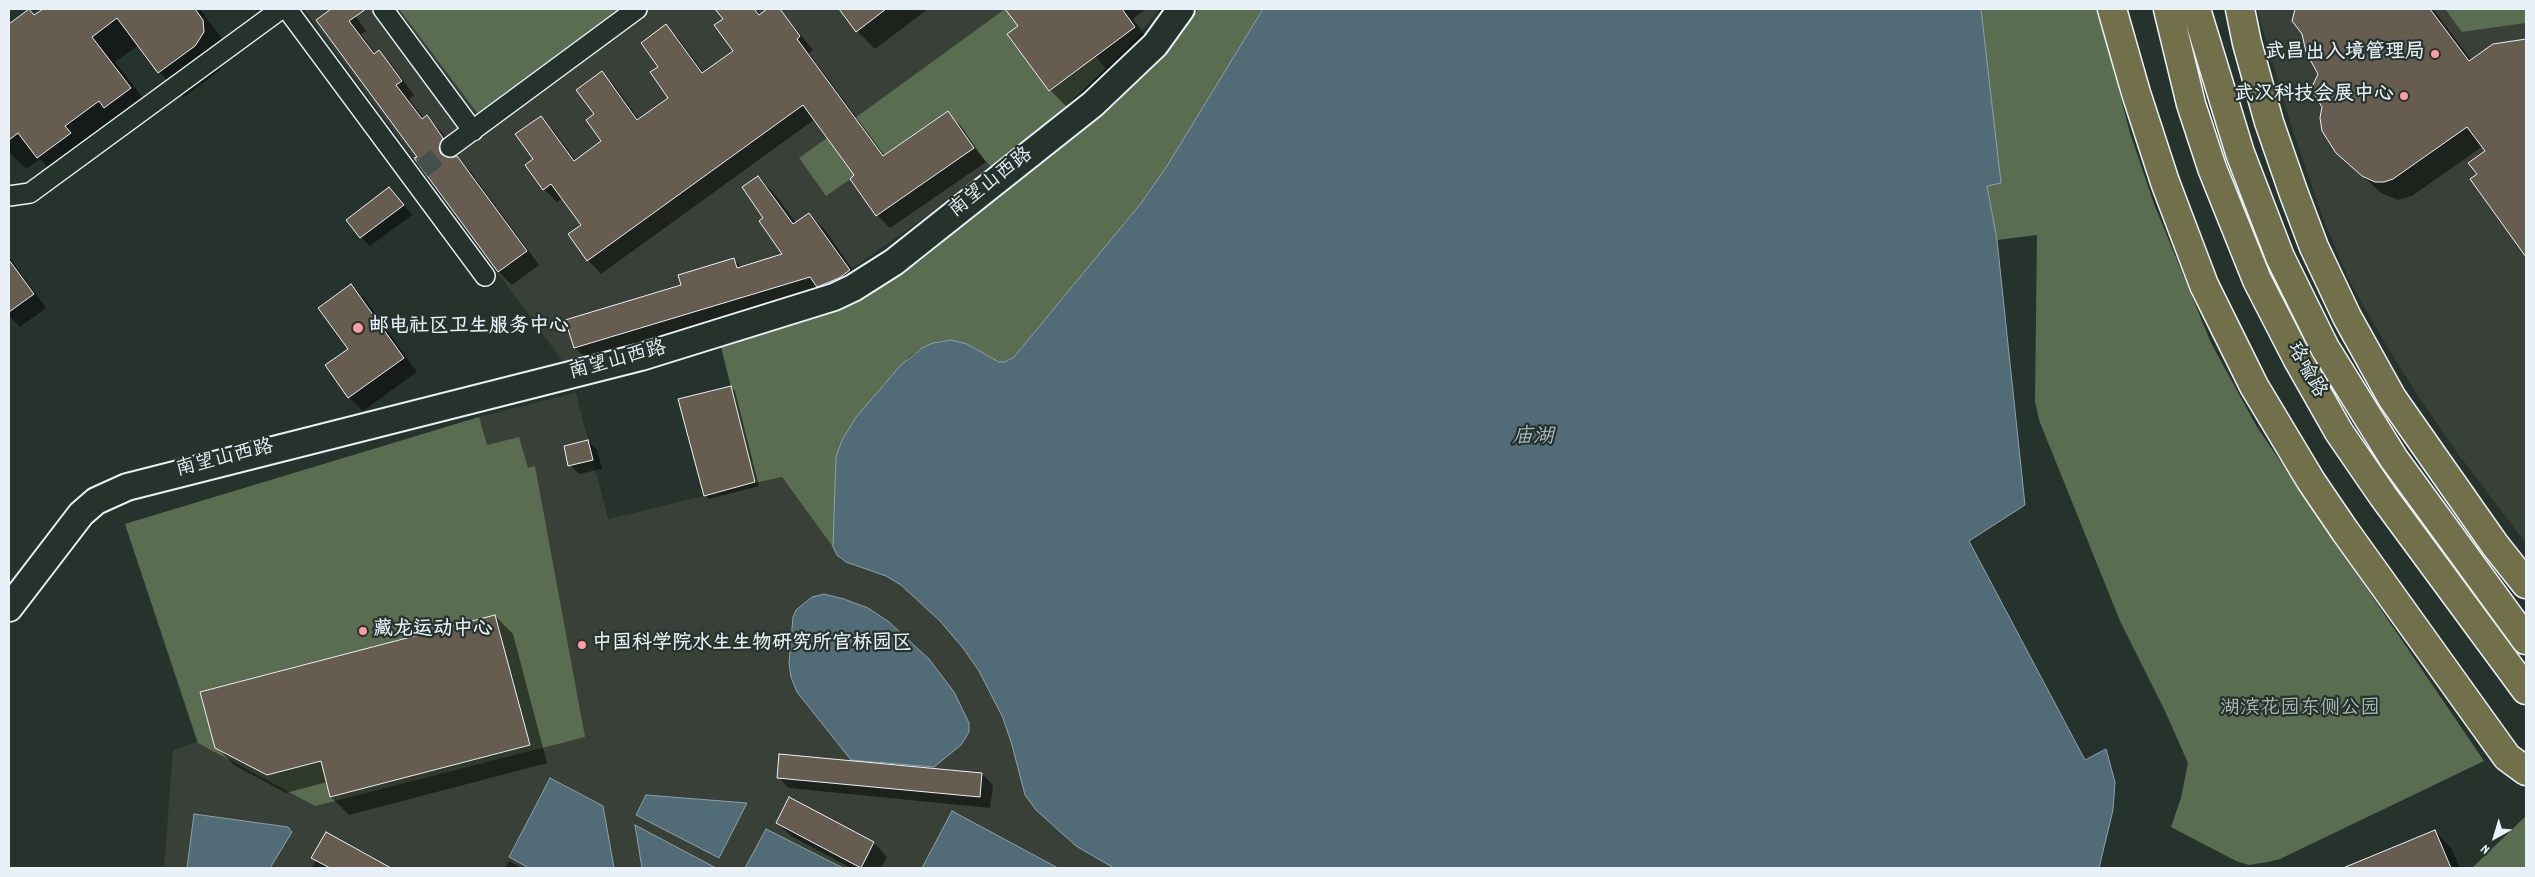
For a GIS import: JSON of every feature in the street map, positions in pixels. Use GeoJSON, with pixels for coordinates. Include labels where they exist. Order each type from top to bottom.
{"type":"FeatureCollection","features":[{"type":"Feature","properties":{"kind":"main road"},"geometry":{"type":"LineString","coordinates":[[2112,9],[2139,102],[2191,251],[2204,285],[2254,386],[2311,481],[2351,538],[2507,757],[2526,771]]}},
{"type":"Feature","properties":{"kind":"main road","name":"珞喻路"},"geometry":{"type":"LineString","coordinates":[[2168,9],[2191,104],[2212,168],[2257,280],[2297,358],[2339,432],[2377,488],[2526,690]]}},
{"type":"Feature","properties":{"kind":"main road","name":"珞喻路"},"geometry":{"type":"LineString","coordinates":[[2196,9],[2240,153],[2280,257],[2325,348],[2394,459],[2526,640]]}},
{"type":"Feature","properties":{"kind":"main road"},"geometry":{"type":"LineString","coordinates":[[2240,9],[2247,43],[2269,122],[2294,194],[2314,247],[2347,317],[2392,398],[2495,545],[2526,584]]}},
{"type":"Feature","properties":{"kind":"street"},"geometry":{"type":"LineString","coordinates":[[9,196],[30,193],[281,9]]}},
{"type":"Feature","properties":{"kind":"street"},"geometry":{"type":"LineString","coordinates":[[287,9],[417,173],[485,276]]}},
{"type":"Feature","properties":{"kind":"street"},"geometry":{"type":"LineString","coordinates":[[383,9],[473,130]]}},
{"type":"Feature","properties":{"kind":"street"},"geometry":{"type":"LineString","coordinates":[[450,147],[637,9]]}},
{"type":"Feature","properties":{"kind":"street","name":"南望山西路"},"geometry":{"type":"LineString","coordinates":[[9,608],[85,510],[106,495],[127,486],[641,357],[834,297],[854,288],[894,262],[1093,104],[1155,46],[1181,9]]}},
{"type":"Feature","properties":{"kind":"shaded area"},"geometry":{"type":"Polygon","coordinates":[[[304,9],[1160,9],[1125,50],[1054,119],[927,216],[820,291],[567,367],[304,9]]]}},
{"type":"Feature","properties":{"kind":"shaded area"},"geometry":{"type":"Polygon","coordinates":[[[2257,9],[2445,9],[2463,32],[2526,23],[2525,542],[2459,455],[2418,396],[2349,280],[2323,218],[2292,128],[2257,9]]]}},
{"type":"Feature","properties":{"kind":"shaded area","name":"中国科学院水生生物研究所官桥园区"},"geometry":{"type":"Polygon","coordinates":[[[576,393],[608,519],[782,477],[833,546],[890,522],[1196,868],[164,868],[173,750],[197,742],[125,524],[479,417],[576,393]]]}},
{"type":"Feature","properties":{"kind":"green space"},"geometry":{"type":"Polygon","coordinates":[[[399,9],[620,9],[478,114],[399,9]]]}},
{"type":"Feature","properties":{"kind":"green space"},"geometry":{"type":"Polygon","coordinates":[[[1005,9],[1018,26],[1007,35],[1049,90],[1095,56],[1106,68],[1057,115],[991,167],[974,148],[947,111],[826,196],[799,158],[827,138],[870,140],[855,118],[1005,9]]]}},
{"type":"Feature","properties":{"kind":"green space"},"geometry":{"type":"Polygon","coordinates":[[[1198,9],[1263,9],[1167,166],[1142,202],[1014,357],[1005,362],[999,362],[967,344],[951,340],[941,341],[922,348],[910,356],[856,417],[842,440],[836,457],[833,547],[782,477],[755,483],[721,347],[841,310],[920,261],[1136,80],[1183,32],[1198,9]]]}},
{"type":"Feature","properties":{"kind":"green space","name":"湖滨花园东侧公园"},"geometry":{"type":"Polygon","coordinates":[[[1981,9],[2098,9],[2130,133],[2154,204],[2211,343],[2257,427],[2484,761],[2280,859],[2268,862],[2249,865],[2236,861],[2171,827],[2181,798],[2188,763],[2165,711],[2120,621],[2039,420],[2035,401],[2037,235],[1997,240],[1987,186],[2001,183],[1981,9]]]}},
{"type":"Feature","properties":{"kind":"green space"},"geometry":{"type":"Polygon","coordinates":[[[2445,9],[2526,9],[2526,23],[2462,32],[2445,9]]]}},
{"type":"Feature","properties":{"kind":"green space","name":"藏龙运动中心"},"geometry":{"type":"Polygon","coordinates":[[[479,417],[487,445],[519,437],[528,468],[535,466],[585,737],[315,806],[198,743],[125,524],[479,417]]]}},
{"type":"Feature","properties":{"kind":"green space"},"geometry":{"type":"Polygon","coordinates":[[[2526,816],[2526,868],[2472,868],[2526,816]]]}},
{"type":"Feature","properties":{"kind":"water","name":"庙湖"},"geometry":{"type":"Polygon","coordinates":[[[1263,9],[1981,9],[2001,183],[1987,186],[1997,240],[2025,505],[1969,541],[2085,760],[2106,749],[2115,782],[2113,810],[2099,868],[1114,868],[1076,846],[1036,810],[1025,795],[1003,718],[979,671],[963,648],[940,621],[901,585],[886,576],[846,562],[837,555],[833,547],[836,457],[842,440],[856,417],[901,365],[922,348],[933,343],[951,340],[967,344],[999,362],[1005,362],[1014,357],[1142,202],[1167,166],[1263,9]]]}},
{"type":"Feature","properties":{"kind":"water"},"geometry":{"type":"Polygon","coordinates":[[[824,594],[868,608],[889,622],[929,659],[954,692],[969,723],[969,732],[961,745],[934,767],[851,760],[797,692],[791,677],[789,663],[793,617],[796,610],[812,597],[824,594]]]}},
{"type":"Feature","properties":{"kind":"water"},"geometry":{"type":"Polygon","coordinates":[[[550,778],[603,806],[614,868],[529,868],[509,857],[550,778]]]}},
{"type":"Feature","properties":{"kind":"water"},"geometry":{"type":"Polygon","coordinates":[[[646,795],[747,803],[719,858],[636,815],[646,795]]]}},
{"type":"Feature","properties":{"kind":"water"},"geometry":{"type":"Polygon","coordinates":[[[952,811],[1058,868],[922,868],[952,811]]]}},
{"type":"Feature","properties":{"kind":"water"},"geometry":{"type":"Polygon","coordinates":[[[194,814],[288,827],[292,832],[270,868],[187,868],[194,814]]]}},
{"type":"Feature","properties":{"kind":"water"},"geometry":{"type":"Polygon","coordinates":[[[635,825],[716,868],[642,868],[635,825]]]}},
{"type":"Feature","properties":{"kind":"water"},"geometry":{"type":"Polygon","coordinates":[[[766,829],[843,868],[745,868],[766,829]]]}},
{"type":"Feature","properties":{"kind":"building"},"geometry":{"type":"Polygon","coordinates":[[[29,9],[34,15],[43,9],[195,9],[203,20],[204,32],[195,46],[158,73],[117,18],[92,37],[131,88],[104,108],[99,101],[65,126],[71,133],[37,158],[18,133],[9,140],[9,24],[29,9]]]}},
{"type":"Feature","properties":{"kind":"building"},"geometry":{"type":"Polygon","coordinates":[[[331,9],[366,9],[349,21],[374,54],[379,50],[402,81],[396,85],[422,119],[427,115],[443,138],[439,148],[441,154],[451,158],[457,156],[527,251],[498,272],[414,158],[417,157],[316,20],[331,9]]]}},
{"type":"Feature","properties":{"kind":"building"},"geometry":{"type":"Polygon","coordinates":[[[715,9],[754,9],[759,15],[767,9],[780,9],[800,36],[797,39],[883,156],[948,111],[974,148],[876,216],[850,179],[854,175],[803,105],[587,261],[568,234],[581,225],[551,184],[543,190],[525,165],[533,159],[515,134],[541,116],[574,161],[601,141],[586,120],[594,114],[576,90],[602,71],[637,120],[668,98],[650,72],[658,67],[641,43],[666,24],[702,73],[733,51],[714,25],[723,19],[715,9]]]}},
{"type":"Feature","properties":{"kind":"building"},"geometry":{"type":"Polygon","coordinates":[[[839,9],[886,9],[856,32],[839,9]]]}},
{"type":"Feature","properties":{"kind":"building"},"geometry":{"type":"Polygon","coordinates":[[[1005,9],[1122,9],[1135,27],[1049,91],[1007,34],[1018,26],[1005,9]]]}},
{"type":"Feature","properties":{"kind":"building","name":"武汉科技会展中心"},"geometry":{"type":"Polygon","coordinates":[[[2295,9],[2430,9],[2469,61],[2493,44],[2526,39],[2526,257],[2470,179],[2477,174],[2468,163],[2485,151],[2467,127],[2393,179],[2384,182],[2375,182],[2362,176],[2336,153],[2322,131],[2320,118],[2322,107],[2311,89],[2318,74],[2306,52],[2302,34],[2292,21],[2295,9]]]}},
{"type":"Feature","properties":{"kind":"building"},"geometry":{"type":"Polygon","coordinates":[[[758,176],[793,224],[809,213],[850,270],[839,278],[817,287],[810,277],[574,348],[565,320],[681,285],[678,275],[734,258],[737,268],[782,254],[759,221],[763,218],[742,187],[758,176]]]}},
{"type":"Feature","properties":{"kind":"building"},"geometry":{"type":"Polygon","coordinates":[[[389,187],[404,205],[360,238],[346,220],[389,187]]]}},
{"type":"Feature","properties":{"kind":"building"},"geometry":{"type":"Polygon","coordinates":[[[9,260],[34,294],[9,312],[9,260]]]}},
{"type":"Feature","properties":{"kind":"building","name":"邮电社区卫生服务中心"},"geometry":{"type":"Polygon","coordinates":[[[351,284],[404,358],[348,398],[325,365],[348,349],[318,308],[351,284]]]}},
{"type":"Feature","properties":{"kind":"building"},"geometry":{"type":"Polygon","coordinates":[[[731,386],[755,482],[704,496],[678,399],[731,386]]]}},
{"type":"Feature","properties":{"kind":"building"},"geometry":{"type":"Polygon","coordinates":[[[588,440],[593,460],[568,466],[564,446],[588,440]]]}},
{"type":"Feature","properties":{"kind":"building"},"geometry":{"type":"Polygon","coordinates":[[[495,615],[530,745],[330,797],[321,761],[267,775],[215,748],[200,692],[495,615]]]}},
{"type":"Feature","properties":{"kind":"building"},"geometry":{"type":"Polygon","coordinates":[[[779,754],[982,773],[980,797],[777,778],[779,754]]]}},
{"type":"Feature","properties":{"kind":"building"},"geometry":{"type":"Polygon","coordinates":[[[789,797],[874,842],[861,868],[776,823],[789,797]]]}},
{"type":"Feature","properties":{"kind":"building"},"geometry":{"type":"Polygon","coordinates":[[[2435,830],[2451,868],[2343,868],[2435,830]]]}},
{"type":"Feature","properties":{"kind":"building"},"geometry":{"type":"Polygon","coordinates":[[[326,832],[391,868],[330,868],[311,858],[326,832]]]}},
{"type":"Feature","properties":{"kind":"tunnel"},"geometry":{"type":"LineString","coordinates":[[422,169],[450,147]]}},
{"type":"Feature","properties":{"kind":"place","name":"武昌出入境管理局"},"geometry":{"type":"Point","coordinates":[2435,54]}},
{"type":"Feature","properties":{"kind":"place","name":"武汉科技会展中心"},"geometry":{"type":"Point","coordinates":[2404,96]}},
{"type":"Feature","properties":{"kind":"place","name":"邮电社区卫生服务中心"},"geometry":{"type":"Point","coordinates":[358,328]}},
{"type":"Feature","properties":{"kind":"place","name":"藏龙运动中心"},"geometry":{"type":"Point","coordinates":[363,631]}},
{"type":"Feature","properties":{"kind":"place","name":"中国科学院水生生物研究所官桥园区"},"geometry":{"type":"Point","coordinates":[582,645]}}]}
